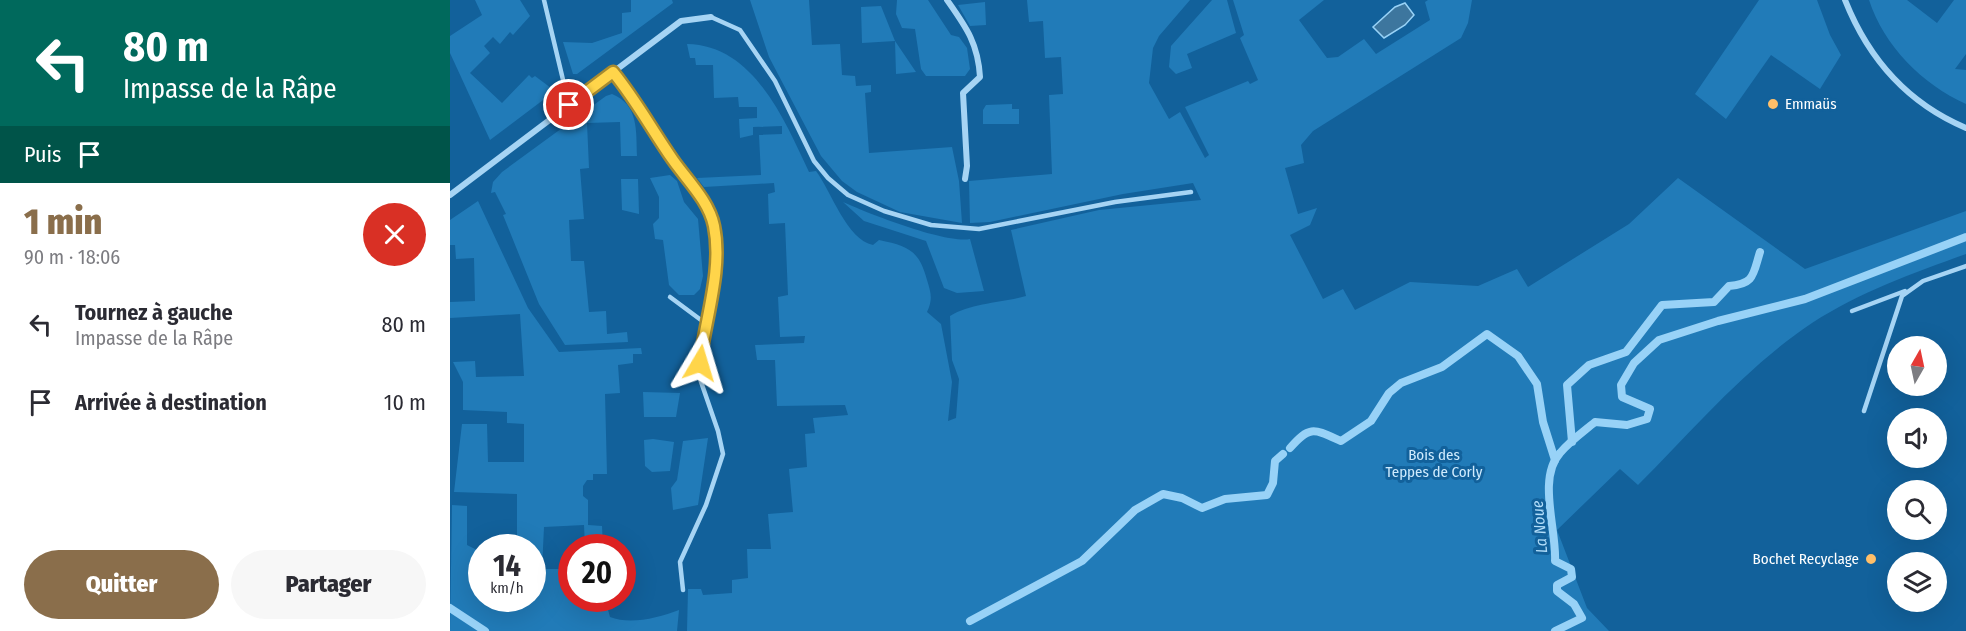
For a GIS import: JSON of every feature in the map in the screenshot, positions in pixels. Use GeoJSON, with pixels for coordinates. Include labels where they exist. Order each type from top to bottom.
{"type":"FeatureCollection","features":[{"type":"Feature","properties":{"kind":"street"},"geometry":{"type":"LineString","coordinates":[[947,0],[973,39],[979,57],[980,77],[963,93],[967,166],[965,179]]}},
{"type":"Feature","properties":{"kind":"street"},"geometry":{"type":"LineString","coordinates":[[1845,0],[1870,51],[1895,81],[1932,110],[1966,128]]}},
{"type":"Feature","properties":{"kind":"street"},"geometry":{"type":"LineString","coordinates":[[450,195],[681,21],[711,16]]}},
{"type":"Feature","properties":{"kind":"lane"},"geometry":{"type":"LineString","coordinates":[[544,0],[569,105]]}},
{"type":"Feature","properties":{"kind":"lane"},"geometry":{"type":"LineString","coordinates":[[711,16],[740,30],[775,81],[814,161],[828,178],[848,195],[894,215],[951,229],[987,229],[1115,202],[1191,192]]}},
{"type":"Feature","properties":{"kind":"lane"},"geometry":{"type":"LineString","coordinates":[[613,72],[635,98],[672,159],[708,208],[714,226],[715,276],[705,323],[699,376],[718,430],[723,454],[706,505],[680,562],[683,590]]}},
{"type":"Feature","properties":{"kind":"lane"},"geometry":{"type":"LineString","coordinates":[[1852,311],[1907,291],[1923,281],[1966,266]]}},
{"type":"Feature","properties":{"kind":"lane"},"geometry":{"type":"LineString","coordinates":[[1864,411],[1895,309],[1907,291]]}},
{"type":"Feature","properties":{"kind":"lane"},"geometry":{"type":"LineString","coordinates":[[670,297],[705,323]]}},
{"type":"Feature","properties":{"kind":"green space"},"geometry":{"type":"Polygon","coordinates":[[[475,0],[520,0],[530,16],[513,35],[510,32],[500,44],[493,37],[484,46],[490,53],[470,73],[502,103],[529,75],[532,78],[535,76],[555,91],[490,140],[450,53],[450,36],[482,15],[475,0]]]}},
{"type":"Feature","properties":{"kind":"green space"},"geometry":{"type":"Polygon","coordinates":[[[631,0],[672,0],[673,3],[577,74],[573,74],[563,42],[592,43],[622,33],[622,13],[631,12],[631,0]]]}},
{"type":"Feature","properties":{"kind":"green space"},"geometry":{"type":"Polygon","coordinates":[[[750,0],[809,0],[812,45],[840,44],[842,75],[855,76],[856,86],[871,85],[871,92],[865,93],[869,153],[952,147],[959,181],[962,223],[900,212],[857,192],[842,181],[821,156],[769,57],[750,0]]]}},
{"type":"Feature","properties":{"kind":"green space"},"geometry":{"type":"Polygon","coordinates":[[[897,0],[928,0],[951,35],[959,37],[967,48],[970,69],[965,76],[926,76],[921,69],[915,29],[902,28],[896,14],[897,0]]]}},
{"type":"Feature","properties":{"kind":"green space","name":"Bois des Teppes de Corly"},"geometry":{"type":"Polygon","coordinates":[[[1027,0],[1190,0],[1159,36],[1153,48],[1149,83],[1169,119],[1180,112],[1205,158],[1209,155],[1185,107],[1248,81],[1250,84],[1258,80],[1240,38],[1244,35],[1233,0],[1324,0],[1299,20],[1327,58],[1338,57],[1364,39],[1376,54],[1430,20],[1425,2],[1428,0],[1472,0],[1468,23],[1461,38],[1313,131],[1301,145],[1304,163],[1285,168],[1298,214],[1317,208],[1310,225],[1290,235],[1323,299],[1343,289],[1355,310],[1410,282],[1478,286],[1517,269],[1528,287],[1629,224],[1678,178],[1805,269],[1966,211],[1966,254],[1868,293],[1812,323],[1788,340],[1743,379],[1638,485],[1620,469],[1557,530],[1587,608],[1609,631],[687,631],[688,589],[701,589],[703,595],[732,593],[732,580],[748,578],[747,549],[771,549],[768,514],[793,512],[789,469],[807,467],[805,434],[815,433],[813,418],[848,415],[845,405],[777,406],[775,360],[757,360],[755,345],[804,343],[805,336],[780,337],[778,297],[788,295],[785,223],[769,224],[768,194],[775,192],[774,183],[704,187],[697,178],[761,175],[759,135],[782,134],[782,126],[753,127],[753,135],[740,138],[739,119],[757,118],[757,107],[739,107],[738,97],[714,98],[713,65],[696,65],[695,58],[690,58],[687,44],[710,48],[731,57],[749,71],[778,109],[809,172],[816,171],[840,214],[855,234],[873,245],[879,240],[905,247],[916,256],[924,270],[930,292],[931,300],[927,312],[941,324],[952,382],[948,421],[956,418],[959,379],[952,360],[950,316],[977,306],[1026,296],[1011,230],[1099,210],[1201,200],[1193,183],[1123,194],[990,222],[970,223],[969,181],[1052,174],[1049,95],[1063,94],[1061,57],[1045,58],[1043,21],[1029,22],[1027,0]]]}},
{"type":"Feature","properties":{"kind":"green space"},"geometry":{"type":"Polygon","coordinates":[[[1212,0],[1227,0],[1236,33],[1187,54],[1192,68],[1176,74],[1169,67],[1171,46],[1212,0]]]}},
{"type":"Feature","properties":{"kind":"green space"},"geometry":{"type":"Polygon","coordinates":[[[1759,0],[1817,0],[1830,35],[1841,55],[1820,89],[1771,55],[1726,119],[1695,94],[1759,0]]]}},
{"type":"Feature","properties":{"kind":"green space"},"geometry":{"type":"Polygon","coordinates":[[[1869,0],[1907,0],[1937,23],[1954,0],[1966,0],[1966,54],[1955,69],[1966,70],[1966,104],[1934,86],[1907,62],[1884,33],[1869,0]]]}},
{"type":"Feature","properties":{"kind":"green space"},"geometry":{"type":"Polygon","coordinates":[[[985,2],[986,25],[970,26],[958,5],[985,2]]]}},
{"type":"Feature","properties":{"kind":"green space"},"geometry":{"type":"Polygon","coordinates":[[[881,6],[895,41],[862,43],[861,7],[881,6]]]}},
{"type":"Feature","properties":{"kind":"green space"},"geometry":{"type":"Polygon","coordinates":[[[895,41],[916,72],[896,74],[895,41]]]}},
{"type":"Feature","properties":{"kind":"green space"},"geometry":{"type":"Polygon","coordinates":[[[612,94],[621,99],[632,112],[636,128],[637,156],[621,156],[620,122],[587,123],[589,168],[580,169],[584,219],[569,220],[571,261],[584,261],[589,312],[606,311],[607,334],[627,332],[628,342],[565,345],[539,304],[503,215],[506,214],[495,192],[491,193],[493,182],[502,172],[606,96],[612,94]]]}},
{"type":"Feature","properties":{"kind":"green space"},"geometry":{"type":"Polygon","coordinates":[[[1012,104],[1012,109],[1019,109],[1019,124],[983,124],[983,110],[986,105],[1012,104]]]}},
{"type":"Feature","properties":{"kind":"green space"},"geometry":{"type":"Polygon","coordinates":[[[670,175],[677,181],[684,202],[698,219],[703,276],[700,289],[694,295],[679,295],[669,285],[663,240],[655,239],[653,224],[659,218],[659,197],[650,178],[670,175]]]}},
{"type":"Feature","properties":{"kind":"green space"},"geometry":{"type":"Polygon","coordinates":[[[621,179],[638,179],[639,214],[622,210],[621,179]]]}},
{"type":"Feature","properties":{"kind":"green space"},"geometry":{"type":"Polygon","coordinates":[[[478,201],[528,308],[559,352],[641,348],[642,354],[633,354],[633,363],[618,365],[620,393],[605,394],[607,474],[593,474],[593,480],[587,480],[583,486],[583,496],[588,500],[588,525],[602,526],[602,534],[584,534],[584,525],[544,527],[544,534],[517,534],[517,494],[454,492],[462,424],[487,424],[488,462],[524,462],[524,424],[507,423],[507,412],[463,410],[463,382],[453,362],[475,361],[476,377],[524,376],[520,314],[450,318],[450,302],[475,301],[474,258],[456,259],[455,245],[450,245],[450,220],[478,201]]]}},
{"type":"Feature","properties":{"kind":"green space"},"geometry":{"type":"Polygon","coordinates":[[[843,202],[887,220],[943,237],[970,239],[984,291],[957,293],[944,288],[926,241],[864,221],[843,202]]]}},
{"type":"Feature","properties":{"kind":"green space"},"geometry":{"type":"Polygon","coordinates":[[[643,392],[680,393],[676,417],[644,417],[643,392]]]}},
{"type":"Feature","properties":{"kind":"green space"},"geometry":{"type":"Polygon","coordinates":[[[708,438],[698,505],[673,510],[671,488],[677,480],[683,441],[708,438]]]}},
{"type":"Feature","properties":{"kind":"green space"},"geometry":{"type":"Polygon","coordinates":[[[644,440],[674,442],[670,471],[652,472],[645,466],[644,440]]]}},
{"type":"Feature","properties":{"kind":"green space"},"geometry":{"type":"Polygon","coordinates":[[[452,505],[467,506],[468,612],[546,612],[546,569],[558,569],[558,612],[609,612],[610,617],[635,620],[662,616],[679,610],[677,631],[450,631],[452,505]]]}},
{"type":"Feature","properties":{"kind":"shaded area"},"geometry":{"type":"Polygon","coordinates":[[[1405,3],[1414,15],[1405,25],[1384,38],[1373,27],[1395,7],[1405,3]]]}},
{"type":"Feature","properties":{"kind":"waterway","name":"La Noue"},"geometry":{"type":"LineString","coordinates":[[1555,631],[1582,618],[1574,604],[1557,591],[1557,585],[1572,577],[1571,569],[1555,561],[1549,490],[1553,464],[1568,444],[1595,422],[1627,425],[1647,419],[1650,409],[1622,397],[1621,385],[1634,363],[1659,340],[1718,321],[1805,299],[1966,237]]}},
{"type":"Feature","properties":{"kind":"waterway"},"geometry":{"type":"LineString","coordinates":[[1572,442],[1567,385],[1589,365],[1626,352],[1662,305],[1714,302],[1729,286],[1744,283],[1752,276],[1760,252]]}},
{"type":"Feature","properties":{"kind":"waterway"},"geometry":{"type":"LineString","coordinates":[[1290,448],[1303,436],[1313,431],[1341,441],[1371,421],[1389,393],[1401,383],[1442,367],[1487,334],[1518,356],[1537,384],[1543,422],[1555,460]]}},
{"type":"Feature","properties":{"kind":"waterway"},"geometry":{"type":"LineString","coordinates":[[970,621],[1082,561],[1135,510],[1163,494],[1182,498],[1202,508],[1225,499],[1267,495],[1273,483],[1275,461],[1283,454]]}},
{"type":"Feature","properties":{"kind":"waterway"},"geometry":{"type":"LineString","coordinates":[[450,608],[485,631]]}},
{"type":"Feature","properties":{"kind":"place","name":"Emmaüs"},"geometry":{"type":"Point","coordinates":[1773,104]}},
{"type":"Feature","properties":{"kind":"place","name":"Bochet Recyclage"},"geometry":{"type":"Point","coordinates":[1871,559]}},
{"type":"Feature","properties":{"kind":"route"},"geometry":{"type":"LineString","coordinates":[[569,105],[613,72],[635,98],[672,159],[708,208],[714,226],[715,276],[705,323],[700,363]]}}]}
